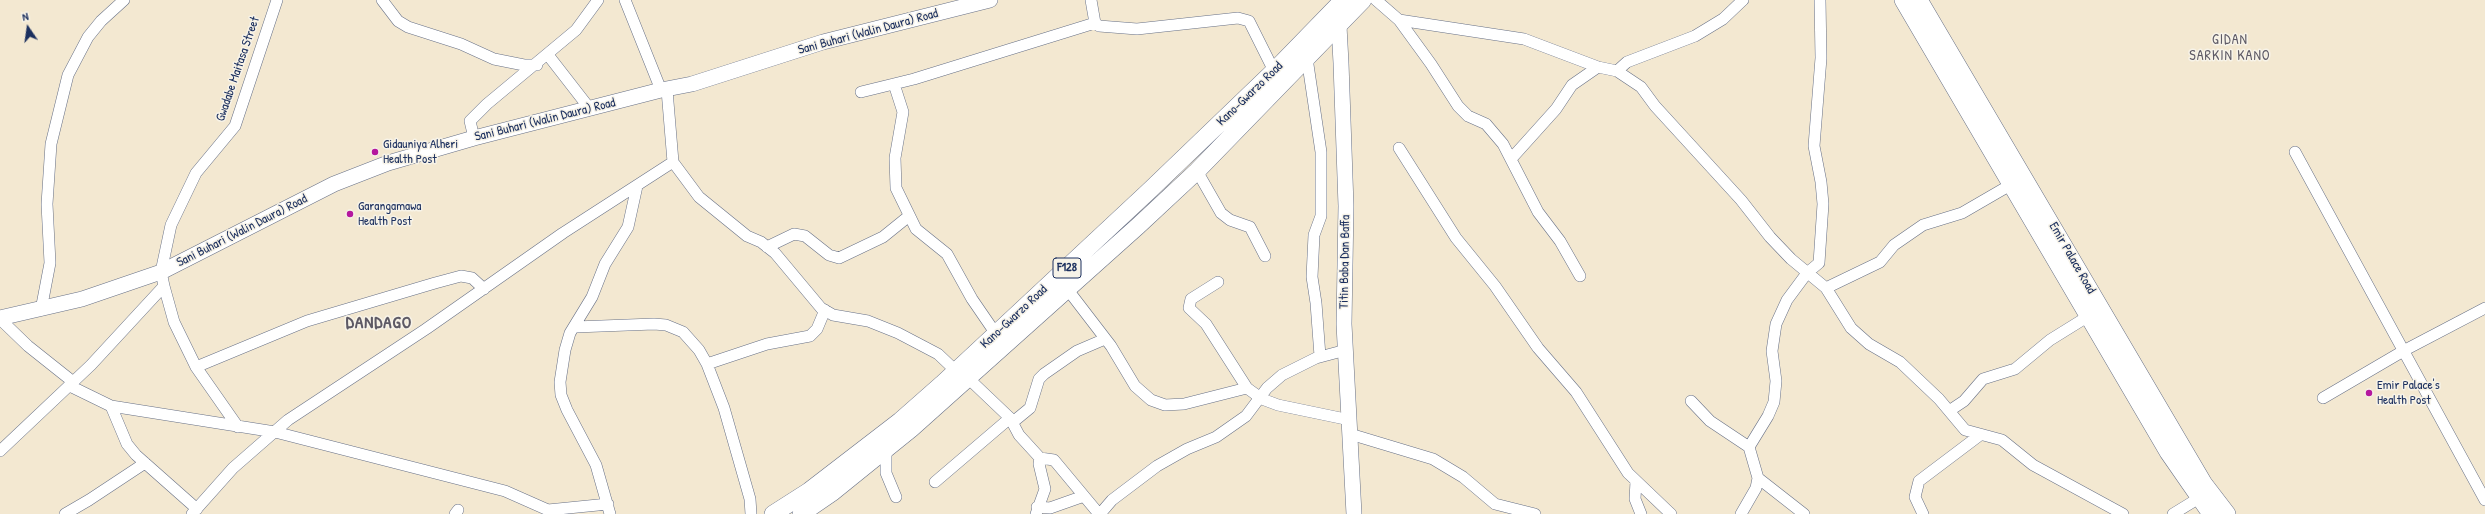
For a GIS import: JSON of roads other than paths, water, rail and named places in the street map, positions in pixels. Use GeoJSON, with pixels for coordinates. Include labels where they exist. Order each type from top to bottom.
{"type":"FeatureCollection","features":[{"type":"Feature","properties":{"kind":"main road","name":"Kano-Gwarzo Road"},"geometry":{"type":"LineString","coordinates":[[773,514],[809,491],[963,375],[1068,290],[1197,170],[1307,58],[1335,19],[1343,0]]}},
{"type":"Feature","properties":{"kind":"main road","name":"Emir Palace Road"},"geometry":{"type":"LineString","coordinates":[[1903,0],[2012,184],[2087,317],[2142,406],[2168,452],[2211,514]]}},
{"type":"Feature","properties":{"kind":"main road","name":"Emir Palace Road"},"geometry":{"type":"LineString","coordinates":[[1919,0],[2198,474],[2227,514]]}},
{"type":"Feature","properties":{"kind":"main road","name":"Kano-Gwarzo Road"},"geometry":{"type":"LineString","coordinates":[[801,514],[886,450],[963,375],[996,334],[1274,71],[1335,19],[1364,1]]}},
{"type":"Feature","properties":{"kind":"main road"},"geometry":{"type":"LineString","coordinates":[[1125,213],[1138,226]]}},
{"type":"Feature","properties":{"kind":"street"},"geometry":{"type":"LineString","coordinates":[[41,310],[50,263],[47,204],[51,144],[68,75],[88,37],[101,21],[124,0]]}},
{"type":"Feature","properties":{"kind":"street","name":"Gwadabe Maitasa Street"},"geometry":{"type":"LineString","coordinates":[[163,279],[171,226],[196,173],[235,126],[277,0]]}},
{"type":"Feature","properties":{"kind":"street"},"geometry":{"type":"LineString","coordinates":[[382,0],[398,21],[408,27],[461,44],[494,59],[524,65],[537,65]]}},
{"type":"Feature","properties":{"kind":"street"},"geometry":{"type":"LineString","coordinates":[[474,138],[470,121],[487,104],[537,65],[576,30],[598,0]]}},
{"type":"Feature","properties":{"kind":"street"},"geometry":{"type":"LineString","coordinates":[[625,0],[664,90],[673,162],[699,197],[735,228],[775,253],[807,293],[825,310],[833,315],[868,321],[898,333],[938,354],[1011,420],[1019,435],[1040,458],[1054,460],[1100,514],[1112,500],[1164,462],[1216,437],[1246,416],[1267,388],[1282,375],[1320,356],[1346,350]]}},
{"type":"Feature","properties":{"kind":"street","name":"Sani Buhari (Walin Daura) Road"},"geometry":{"type":"LineString","coordinates":[[0,318],[41,310],[121,287],[163,279],[334,184],[388,163],[474,138],[737,71],[823,42],[990,0]]}},
{"type":"Feature","properties":{"kind":"street"},"geometry":{"type":"LineString","coordinates":[[1091,0],[1095,23]]}},
{"type":"Feature","properties":{"kind":"street"},"geometry":{"type":"LineString","coordinates":[[1617,71],[1627,62],[1695,36],[1723,19],[1743,0]]}},
{"type":"Feature","properties":{"kind":"street"},"geometry":{"type":"LineString","coordinates":[[1749,447],[1768,416],[1774,402],[1776,381],[1772,351],[1776,324],[1787,300],[1807,273],[1819,263],[1823,204],[1821,182],[1814,146],[1821,58],[1820,0]]}},
{"type":"Feature","properties":{"kind":"street"},"geometry":{"type":"LineString","coordinates":[[1364,1],[1399,20],[1524,39],[1598,67],[1617,71],[1641,87],[1655,106],[1741,200],[1770,237],[1807,273],[1826,288],[1851,328],[1860,337],[1900,362],[1949,411],[1965,430],[2002,440],[2033,465],[2123,514]]}},
{"type":"Feature","properties":{"kind":"street"},"geometry":{"type":"LineString","coordinates":[[861,92],[894,84],[1095,23],[1099,26],[1138,29],[1238,18],[1249,21],[1274,71]]}},
{"type":"Feature","properties":{"kind":"street","name":"Titin Baba Dan Baffa"},"geometry":{"type":"LineString","coordinates":[[1335,19],[1346,206],[1344,249],[1346,350],[1354,514]]}},
{"type":"Feature","properties":{"kind":"street"},"geometry":{"type":"LineString","coordinates":[[1399,20],[1432,64],[1458,106],[1468,116],[1486,124],[1496,134],[1511,159],[1538,212],[1560,242],[1580,276]]}},
{"type":"Feature","properties":{"kind":"street"},"geometry":{"type":"LineString","coordinates":[[548,55],[590,109]]}},
{"type":"Feature","properties":{"kind":"street"},"geometry":{"type":"LineString","coordinates":[[1307,58],[1322,159],[1321,216],[1314,235],[1312,277],[1316,303],[1320,356]]}},
{"type":"Feature","properties":{"kind":"street"},"geometry":{"type":"LineString","coordinates":[[1511,159],[1556,109],[1572,85],[1598,67]]}},
{"type":"Feature","properties":{"kind":"street"},"geometry":{"type":"LineString","coordinates":[[894,84],[903,112],[895,158],[896,188],[908,216],[916,229],[947,254],[972,299],[996,334]]}},
{"type":"Feature","properties":{"kind":"street"},"geometry":{"type":"LineString","coordinates":[[1399,148],[1456,238],[1495,286],[1538,348],[1576,392],[1628,472],[1671,514]]}},
{"type":"Feature","properties":{"kind":"street"},"geometry":{"type":"LineString","coordinates":[[2295,152],[2405,350],[2485,500]]}},
{"type":"Feature","properties":{"kind":"street"},"geometry":{"type":"LineString","coordinates":[[111,406],[127,444],[194,511],[233,468],[288,420],[484,289],[563,233],[673,162]]}},
{"type":"Feature","properties":{"kind":"street"},"geometry":{"type":"LineString","coordinates":[[1197,170],[1221,213],[1230,220],[1250,227],[1265,256]]}},
{"type":"Feature","properties":{"kind":"street"},"geometry":{"type":"LineString","coordinates":[[1826,288],[1880,262],[1894,244],[1923,225],[1962,213],[2012,184]]}},
{"type":"Feature","properties":{"kind":"street"},"geometry":{"type":"LineString","coordinates":[[0,318],[28,346],[71,383],[111,406],[275,432],[499,490],[548,510],[609,509],[596,465],[561,396],[560,382],[564,350],[570,333],[592,297],[605,264],[628,227],[637,186]]}},
{"type":"Feature","properties":{"kind":"street"},"geometry":{"type":"LineString","coordinates":[[767,247],[794,234],[805,236],[829,255],[839,258],[883,237],[908,216]]}},
{"type":"Feature","properties":{"kind":"street"},"geometry":{"type":"LineString","coordinates":[[196,367],[307,321],[435,283],[461,276],[472,278],[484,289]]}},
{"type":"Feature","properties":{"kind":"street"},"geometry":{"type":"LineString","coordinates":[[163,279],[174,322],[196,367],[211,391],[238,427]]}},
{"type":"Feature","properties":{"kind":"street"},"geometry":{"type":"LineString","coordinates":[[0,451],[91,365],[163,279]]}},
{"type":"Feature","properties":{"kind":"street"},"geometry":{"type":"LineString","coordinates":[[1218,282],[1191,299],[1189,308],[1206,324],[1247,388],[1278,405],[1350,427],[1433,459],[1463,477],[1495,504],[1534,514]]}},
{"type":"Feature","properties":{"kind":"street"},"geometry":{"type":"LineString","coordinates":[[1068,290],[1105,339],[1140,391],[1151,400],[1165,405],[1191,403],[1232,390],[1247,388]]}},
{"type":"Feature","properties":{"kind":"street"},"geometry":{"type":"LineString","coordinates":[[2323,398],[2405,350],[2485,308]]}},
{"type":"Feature","properties":{"kind":"street"},"geometry":{"type":"LineString","coordinates":[[707,364],[767,344],[810,336],[817,329],[825,310]]}},
{"type":"Feature","properties":{"kind":"street"},"geometry":{"type":"LineString","coordinates":[[1949,411],[1964,400],[1983,379],[2015,369],[2045,344],[2087,317]]}},
{"type":"Feature","properties":{"kind":"street"},"geometry":{"type":"LineString","coordinates":[[575,327],[666,325],[683,332],[699,350],[707,364],[732,432],[750,499],[751,514]]}},
{"type":"Feature","properties":{"kind":"street"},"geometry":{"type":"LineString","coordinates":[[935,482],[1011,420],[1030,408],[1039,379],[1044,374],[1077,351],[1105,339]]}},
{"type":"Feature","properties":{"kind":"street"},"geometry":{"type":"LineString","coordinates":[[1691,401],[1710,421],[1749,447],[1758,478],[1756,488],[1742,514]]}},
{"type":"Feature","properties":{"kind":"street"},"geometry":{"type":"LineString","coordinates":[[1923,514],[1915,497],[1919,481],[1980,435]]}},
{"type":"Feature","properties":{"kind":"street"},"geometry":{"type":"LineString","coordinates":[[886,450],[886,473],[896,497]]}},
{"type":"Feature","properties":{"kind":"street"},"geometry":{"type":"LineString","coordinates":[[1036,510],[1045,489],[1039,464],[1040,458]]}},
{"type":"Feature","properties":{"kind":"street"},"geometry":{"type":"LineString","coordinates":[[65,514],[145,463]]}},
{"type":"Feature","properties":{"kind":"street"},"geometry":{"type":"LineString","coordinates":[[1758,478],[1804,514]]}},
{"type":"Feature","properties":{"kind":"street"},"geometry":{"type":"LineString","coordinates":[[1636,481],[1635,500],[1641,514]]}},
{"type":"Feature","properties":{"kind":"street"},"geometry":{"type":"LineString","coordinates":[[1036,510],[1050,508],[1084,496]]}},
{"type":"Feature","properties":{"kind":"street"},"geometry":{"type":"LineString","coordinates":[[2173,514],[2199,498]]}},
{"type":"Feature","properties":{"kind":"place","name":"Gidauniya Alheri Health Post"},"geometry":{"type":"Point","coordinates":[375,152]}},
{"type":"Feature","properties":{"kind":"place","name":"Garangamawa Health Post"},"geometry":{"type":"Point","coordinates":[350,214]}},
{"type":"Feature","properties":{"kind":"place","name":"Emir Palace's Health Post"},"geometry":{"type":"Point","coordinates":[2369,393]}},
{"type":"Feature","properties":{"kind":"district","name":"GIDAN SARKIN KANO"},"geometry":{"type":"Point","coordinates":[2230,48]}},
{"type":"Feature","properties":{"kind":"district","name":"DANDAGO"},"geometry":{"type":"Point","coordinates":[379,323]}}]}
